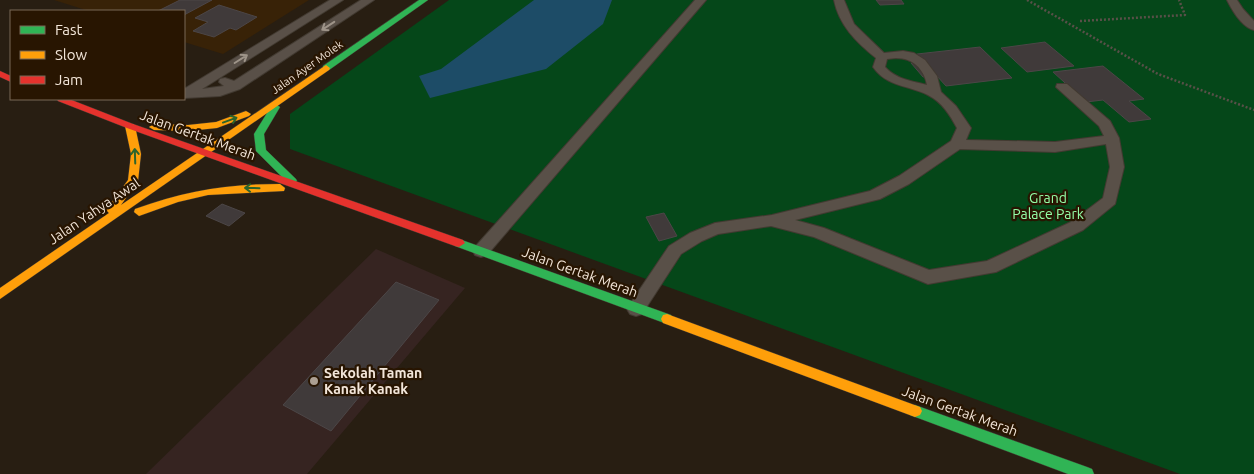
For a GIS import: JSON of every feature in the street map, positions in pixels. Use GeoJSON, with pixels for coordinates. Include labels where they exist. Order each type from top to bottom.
{"type":"FeatureCollection","features":[{"type":"Feature","properties":{"kind":"main road","name":"Jalan Ayer Molek"},"geometry":{"type":"LineString","coordinates":[[205,153],[424,0]]}},
{"type":"Feature","properties":{"kind":"main road","name":"Jalan Gertak Merah"},"geometry":{"type":"LineString","coordinates":[[64,100],[130,126],[481,251],[1087,474]]}},
{"type":"Feature","properties":{"kind":"main road"},"geometry":{"type":"LineString","coordinates":[[98,228],[133,181],[136,154],[130,126],[188,128],[217,125],[277,103]]}},
{"type":"Feature","properties":{"kind":"main road"},"geometry":{"type":"LineString","coordinates":[[277,103],[259,134],[261,151],[300,188]]}},
{"type":"Feature","properties":{"kind":"main road","name":"Jalan Yahya Awal"},"geometry":{"type":"LineString","coordinates":[[0,294],[205,153]]}},
{"type":"Feature","properties":{"kind":"main road"},"geometry":{"type":"LineString","coordinates":[[98,228],[174,198],[200,192],[230,187],[300,188]]}},
{"type":"Feature","properties":{"kind":"lane"},"geometry":{"type":"LineString","coordinates":[[338,0],[185,94],[194,95],[220,92],[235,86],[369,0]]}},
{"type":"Feature","properties":{"kind":"lane"},"geometry":{"type":"LineString","coordinates":[[481,251],[702,0]]}},
{"type":"Feature","properties":{"kind":"lane"},"geometry":{"type":"LineString","coordinates":[[839,0],[849,24],[859,38],[882,57]]}},
{"type":"Feature","properties":{"kind":"lane"},"geometry":{"type":"LineString","coordinates":[[1232,0],[1238,11],[1254,27]]}},
{"type":"Feature","properties":{"kind":"lane"},"geometry":{"type":"LineString","coordinates":[[882,57],[896,54],[913,56],[932,76],[935,93]]}},
{"type":"Feature","properties":{"kind":"lane"},"geometry":{"type":"LineString","coordinates":[[636,309],[675,250],[696,237],[715,228],[771,220],[875,195],[904,180],[957,144],[964,128],[954,112],[935,93],[888,77],[879,67],[882,57]]}},
{"type":"Feature","properties":{"kind":"lane"},"geometry":{"type":"LineString","coordinates":[[212,78],[235,86]]}},
{"type":"Feature","properties":{"kind":"lane"},"geometry":{"type":"LineString","coordinates":[[771,220],[818,232],[928,277],[990,267],[1077,226],[1110,200],[1116,167],[1112,138],[1105,124],[1062,87]]}},
{"type":"Feature","properties":{"kind":"lane"},"geometry":{"type":"LineString","coordinates":[[957,144],[1032,147],[1099,142],[1112,138]]}},
{"type":"Feature","properties":{"kind":"path"},"geometry":{"type":"LineString","coordinates":[[1027,0],[1158,74],[1254,110]]}},
{"type":"Feature","properties":{"kind":"path"},"geometry":{"type":"LineString","coordinates":[[1080,21],[1185,15],[1179,0]]}},
{"type":"Feature","properties":{"kind":"shaded area"},"geometry":{"type":"Polygon","coordinates":[[[54,0],[309,0],[223,54],[185,42],[185,10],[86,10],[54,0]]]}},
{"type":"Feature","properties":{"kind":"shaded area","name":"Sekolah Taman Kanak Kanak"},"geometry":{"type":"Polygon","coordinates":[[[376,249],[465,288],[307,474],[146,474],[376,249]]]}},
{"type":"Feature","properties":{"kind":"green space","name":"Grand Palace Park"},"geometry":{"type":"Polygon","coordinates":[[[449,0],[1254,0],[1254,474],[1180,474],[290,149],[290,114],[449,0]]]}},
{"type":"Feature","properties":{"kind":"water"},"geometry":{"type":"Polygon","coordinates":[[[534,0],[612,0],[603,24],[546,69],[430,98],[419,76],[441,69],[534,0]]]}},
{"type":"Feature","properties":{"kind":"building"},"geometry":{"type":"Polygon","coordinates":[[[180,0],[212,0],[185,14],[185,10],[160,10],[180,0]]]}},
{"type":"Feature","properties":{"kind":"building"},"geometry":{"type":"Polygon","coordinates":[[[876,0],[901,0],[904,4],[880,5],[876,0]]]}},
{"type":"Feature","properties":{"kind":"building"},"geometry":{"type":"Polygon","coordinates":[[[219,5],[257,17],[236,30],[230,28],[214,37],[193,31],[208,22],[195,18],[219,5]]]}},
{"type":"Feature","properties":{"kind":"building"},"geometry":{"type":"Polygon","coordinates":[[[1045,42],[1074,66],[1027,72],[1001,48],[1045,42]]]}},
{"type":"Feature","properties":{"kind":"building"},"geometry":{"type":"Polygon","coordinates":[[[980,47],[1012,78],[946,86],[936,75],[923,77],[911,63],[924,61],[917,54],[980,47]]]}},
{"type":"Feature","properties":{"kind":"building"},"geometry":{"type":"Polygon","coordinates":[[[1103,66],[1144,99],[1129,101],[1151,119],[1129,122],[1103,100],[1086,102],[1053,72],[1103,66]]]}},
{"type":"Feature","properties":{"kind":"building"},"geometry":{"type":"Polygon","coordinates":[[[222,204],[245,213],[229,226],[206,216],[222,204]]]}},
{"type":"Feature","properties":{"kind":"building"},"geometry":{"type":"Polygon","coordinates":[[[664,213],[677,236],[659,241],[646,217],[664,213]]]}},
{"type":"Feature","properties":{"kind":"building"},"geometry":{"type":"Polygon","coordinates":[[[396,282],[439,300],[331,431],[283,405],[396,282]]]}},
{"type":"Feature","properties":{"kind":"traffic: fast"},"geometry":{"type":"LineString","coordinates":[[326,68],[424,0]]}},
{"type":"Feature","properties":{"kind":"traffic: fast"},"geometry":{"type":"LineString","coordinates":[[275,107],[259,134],[261,151],[292,181]]}},
{"type":"Feature","properties":{"kind":"traffic: fast"},"geometry":{"type":"LineString","coordinates":[[459,243],[667,319]]}},
{"type":"Feature","properties":{"kind":"traffic: fast"},"geometry":{"type":"LineString","coordinates":[[915,411],[1087,474]]}},
{"type":"Feature","properties":{"kind":"traffic: slow"},"geometry":{"type":"LineString","coordinates":[[0,294],[326,68]]}},
{"type":"Feature","properties":{"kind":"traffic: slow"},"geometry":{"type":"LineString","coordinates":[[154,127],[188,128],[217,125],[246,114]]}},
{"type":"Feature","properties":{"kind":"traffic: slow"},"geometry":{"type":"LineString","coordinates":[[111,210],[133,181],[136,154],[130,126]]}},
{"type":"Feature","properties":{"kind":"traffic: slow"},"geometry":{"type":"LineString","coordinates":[[139,212],[175,199],[208,192],[241,188],[280,188]]}},
{"type":"Feature","properties":{"kind":"traffic: slow"},"geometry":{"type":"LineString","coordinates":[[667,319],[915,411]]}},
{"type":"Feature","properties":{"kind":"traffic: jam"},"geometry":{"type":"LineString","coordinates":[[0,74],[10,79]]}},
{"type":"Feature","properties":{"kind":"traffic: jam"},"geometry":{"type":"LineString","coordinates":[[64,100],[130,126],[459,243]]}},
{"type":"Feature","properties":{"kind":"place","name":"Sekolah Taman Kanak Kanak"},"geometry":{"type":"Point","coordinates":[314,381]}}]}
